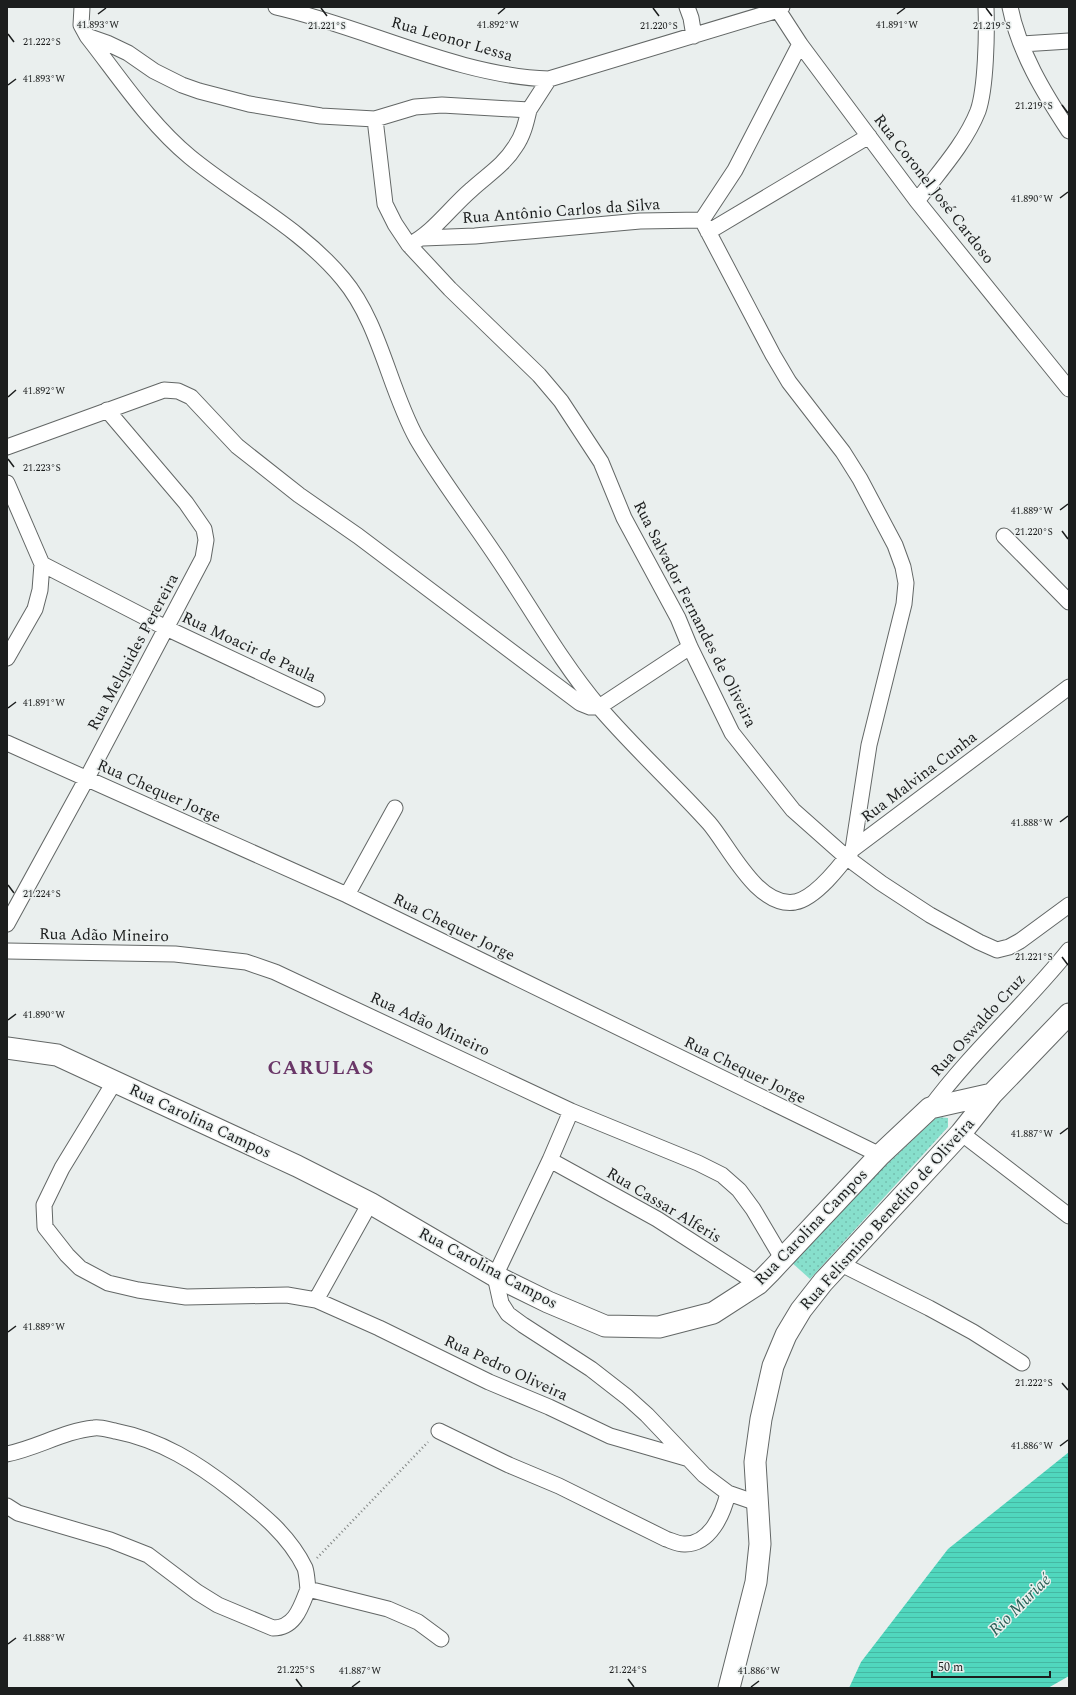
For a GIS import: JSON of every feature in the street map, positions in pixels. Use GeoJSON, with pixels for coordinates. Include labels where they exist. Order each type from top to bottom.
{"type":"FeatureCollection","features":[{"type":"Feature","properties":{"kind":"main road","name":"Rua Felismino Benedito de Oliveira"},"geometry":{"type":"LineString","coordinates":[[729,1688],[756,1582],[760,1544],[756,1462],[761,1419],[773,1366],[786,1335],[801,1310],[841,1264],[961,1133],[992,1094],[1069,1014]]}},
{"type":"Feature","properties":{"kind":"main road","name":"Rua Carolina Campos"},"geometry":{"type":"LineString","coordinates":[[7,1048],[57,1055],[115,1081],[297,1166],[370,1204],[495,1276],[548,1302],[605,1326],[659,1327],[713,1313],[758,1284],[880,1156],[930,1108]]}},
{"type":"Feature","properties":{"kind":"main road"},"geometry":{"type":"LineString","coordinates":[[930,1108],[992,1094]]}},
{"type":"Feature","properties":{"kind":"street"},"geometry":{"type":"LineString","coordinates":[[82,7],[81,25],[87,36],[151,120],[188,156],[232,190],[286,225],[342,277],[354,293],[374,334],[390,378],[415,435],[434,467],[495,553],[564,661],[598,706]]}},
{"type":"Feature","properties":{"kind":"street","name":"Rua Leonor Lessa"},"geometry":{"type":"LineString","coordinates":[[276,7],[305,14],[462,65],[525,78],[549,79],[694,36],[779,8]]}},
{"type":"Feature","properties":{"kind":"street"},"geometry":{"type":"LineString","coordinates":[[687,7],[691,18],[694,36]]}},
{"type":"Feature","properties":{"kind":"street"},"geometry":{"type":"LineString","coordinates":[[917,200],[967,133],[978,111],[982,90],[987,25],[986,7]]}},
{"type":"Feature","properties":{"kind":"street"},"geometry":{"type":"LineString","coordinates":[[1010,7],[1014,29],[1033,71],[1069,131]]}},
{"type":"Feature","properties":{"kind":"street","name":"Rua Coronel José Cardoso"},"geometry":{"type":"LineString","coordinates":[[779,8],[800,44],[917,200],[1069,389]]}},
{"type":"Feature","properties":{"kind":"street"},"geometry":{"type":"LineString","coordinates":[[87,36],[128,53],[154,71],[182,85],[249,104],[322,116],[375,119],[415,107],[442,105],[529,110]]}},
{"type":"Feature","properties":{"kind":"street"},"geometry":{"type":"LineString","coordinates":[[1022,44],[1069,40]]}},
{"type":"Feature","properties":{"kind":"street"},"geometry":{"type":"LineString","coordinates":[[800,44],[705,226],[752,317],[781,369],[843,452],[860,479],[895,545],[903,567],[906,582],[904,604],[869,745],[850,853]]}},
{"type":"Feature","properties":{"kind":"street"},"geometry":{"type":"LineString","coordinates":[[409,245],[423,238],[470,190],[502,163],[515,147],[524,130],[529,110],[549,79]]}},
{"type":"Feature","properties":{"kind":"street","name":"Rua Salvador Fernandes de Oliveira"},"geometry":{"type":"LineString","coordinates":[[375,119],[386,204],[395,224],[409,245],[450,289],[539,375],[562,401],[601,462],[624,518],[678,618],[690,647],[732,733],[793,810],[850,853],[881,883],[930,915],[979,942],[997,950],[1009,947],[1020,941],[1069,905]]}},
{"type":"Feature","properties":{"kind":"street","name":"Rua Antônio Carlos da Silva"},"geometry":{"type":"LineString","coordinates":[[423,238],[475,236],[640,221],[705,226],[869,136]]}},
{"type":"Feature","properties":{"kind":"street"},"geometry":{"type":"LineString","coordinates":[[7,447],[164,390],[178,390],[191,397],[237,446],[299,495],[364,541],[580,704],[590,707],[598,706],[690,647]]}},
{"type":"Feature","properties":{"kind":"street","name":"Rua Melquides Perereira"},"geometry":{"type":"LineString","coordinates":[[7,924],[87,778],[203,558],[206,540],[204,529],[186,503],[108,410]]}},
{"type":"Feature","properties":{"kind":"street"},"geometry":{"type":"LineString","coordinates":[[7,483],[42,564],[40,590],[35,609],[7,658]]}},
{"type":"Feature","properties":{"kind":"street"},"geometry":{"type":"LineString","coordinates":[[1004,536],[1064,597]]}},
{"type":"Feature","properties":{"kind":"street","name":"Rua Moacir de Paula"},"geometry":{"type":"LineString","coordinates":[[42,564],[166,628],[317,699]]}},
{"type":"Feature","properties":{"kind":"street","name":"Rua Malvina Cunha"},"geometry":{"type":"LineString","coordinates":[[598,706],[712,826],[744,873],[764,893],[785,901],[797,902],[822,885],[850,853],[1069,688]]}},
{"type":"Feature","properties":{"kind":"street","name":"Rua Chequer Jorge"},"geometry":{"type":"LineString","coordinates":[[7,743],[347,895],[880,1156]]}},
{"type":"Feature","properties":{"kind":"street"},"geometry":{"type":"LineString","coordinates":[[347,895],[396,808]]}},
{"type":"Feature","properties":{"kind":"street","name":"Rua Oswaldo Cruz"},"geometry":{"type":"LineString","coordinates":[[930,1108],[958,1071],[1011,1016],[1069,950]]}},
{"type":"Feature","properties":{"kind":"street","name":"Rua Adão Mineiro"},"geometry":{"type":"LineString","coordinates":[[7,951],[175,954],[246,962],[276,972],[571,1111],[698,1163],[722,1175],[739,1190],[753,1209],[782,1258]]}},
{"type":"Feature","properties":{"kind":"street","name":"Rua Pedro Oliveira"},"geometry":{"type":"LineString","coordinates":[[115,1081],[62,1168],[44,1205],[45,1227],[67,1256],[80,1268],[108,1282],[138,1290],[186,1297],[287,1295],[316,1300],[379,1328],[489,1382],[549,1407],[610,1436],[686,1458]]}},
{"type":"Feature","properties":{"kind":"street"},"geometry":{"type":"LineString","coordinates":[[571,1111],[550,1160],[495,1276],[501,1302],[508,1314],[591,1370],[627,1397],[704,1475],[728,1493],[757,1503]]}},
{"type":"Feature","properties":{"kind":"street"},"geometry":{"type":"LineString","coordinates":[[961,1133],[1069,1216]]}},
{"type":"Feature","properties":{"kind":"street","name":"Rua Cassar Alferis"},"geometry":{"type":"LineString","coordinates":[[550,1160],[657,1219],[758,1284]]}},
{"type":"Feature","properties":{"kind":"street"},"geometry":{"type":"LineString","coordinates":[[316,1300],[370,1204]]}},
{"type":"Feature","properties":{"kind":"street"},"geometry":{"type":"LineString","coordinates":[[841,1264],[973,1332],[1022,1363]]}},
{"type":"Feature","properties":{"kind":"street"},"geometry":{"type":"LineString","coordinates":[[7,1454],[27,1450],[66,1434],[95,1428],[134,1435],[156,1443],[208,1471],[249,1503],[272,1524],[295,1550],[306,1570],[308,1589],[300,1612],[294,1619],[280,1628],[273,1628],[218,1605],[197,1592],[148,1555],[110,1540],[18,1513],[7,1506]]}},
{"type":"Feature","properties":{"kind":"street"},"geometry":{"type":"LineString","coordinates":[[439,1431],[509,1465],[559,1486],[666,1539],[683,1544],[693,1543],[707,1534],[718,1522],[724,1510],[728,1493]]}},
{"type":"Feature","properties":{"kind":"street"},"geometry":{"type":"LineString","coordinates":[[308,1589],[388,1609],[418,1622],[441,1639]]}},
{"type":"Feature","properties":{"kind":"path"},"geometry":{"type":"LineString","coordinates":[[306,1570],[439,1431]]}},
{"type":"Feature","properties":{"kind":"shaded area"},"geometry":{"type":"Polygon","coordinates":[[[937,1117],[948,1118],[948,1127],[810,1279],[790,1261],[862,1188],[937,1117]]]}},
{"type":"Feature","properties":{"kind":"water","name":"Rio Muriaé"},"geometry":{"type":"Polygon","coordinates":[[[1069,1452],[1069,1676],[1048,1688],[849,1688],[861,1662],[948,1549],[1069,1452]]]}},
{"type":"Feature","properties":{"kind":"district","name":"CARULAS"},"geometry":{"type":"Point","coordinates":[321,1068]}}]}
